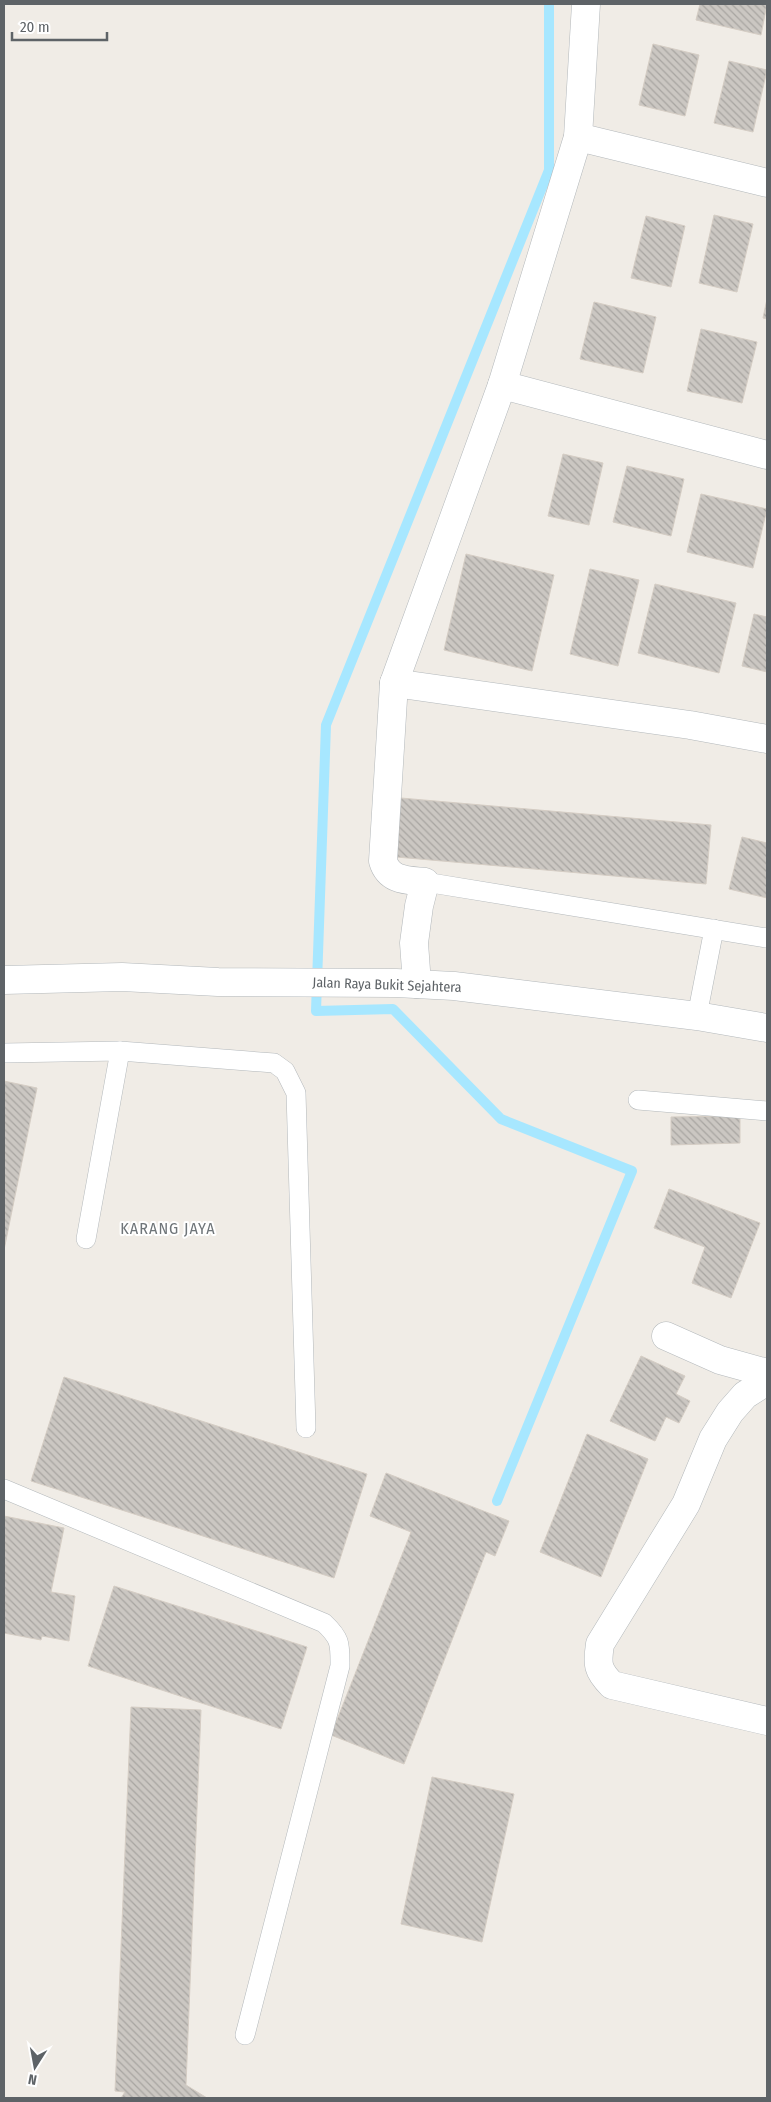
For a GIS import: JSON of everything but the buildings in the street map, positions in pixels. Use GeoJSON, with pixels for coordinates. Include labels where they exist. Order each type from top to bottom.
{"type":"FeatureCollection","features":[{"type":"Feature","properties":{"kind":"street"},"geometry":{"type":"LineString","coordinates":[[406,984],[419,906],[425,882],[397,878],[386,870],[383,861],[394,682],[502,385],[578,137],[586,4]]}},
{"type":"Feature","properties":{"kind":"street"},"geometry":{"type":"LineString","coordinates":[[578,137],[767,184]]}},
{"type":"Feature","properties":{"kind":"street"},"geometry":{"type":"LineString","coordinates":[[502,385],[767,455]]}},
{"type":"Feature","properties":{"kind":"street"},"geometry":{"type":"LineString","coordinates":[[394,682],[680,724],[767,739]]}},
{"type":"Feature","properties":{"kind":"street","name":"Jalan Raya Bukit Sejahtera"},"geometry":{"type":"LineString","coordinates":[[4,980],[122,977],[218,982],[276,981],[454,986],[697,1016],[767,1028]]}},
{"type":"Feature","properties":{"kind":"street"},"geometry":{"type":"LineString","coordinates":[[666,1336],[720,1360],[767,1373]]}},
{"type":"Feature","properties":{"kind":"street"},"geometry":{"type":"LineString","coordinates":[[767,1381],[745,1395],[730,1412],[713,1439],[686,1504],[600,1644],[597,1661],[601,1675],[612,1685],[767,1721]]}},
{"type":"Feature","properties":{"kind":"lane"},"geometry":{"type":"LineString","coordinates":[[425,882],[767,938]]}},
{"type":"Feature","properties":{"kind":"lane"},"geometry":{"type":"LineString","coordinates":[[697,1016],[714,929]]}},
{"type":"Feature","properties":{"kind":"lane"},"geometry":{"type":"LineString","coordinates":[[86,1240],[120,1051]]}},
{"type":"Feature","properties":{"kind":"lane"},"geometry":{"type":"LineString","coordinates":[[4,1053],[120,1051],[274,1064],[284,1071],[296,1093],[306,1428]]}},
{"type":"Feature","properties":{"kind":"lane"},"geometry":{"type":"LineString","coordinates":[[638,1100],[767,1111]]}},
{"type":"Feature","properties":{"kind":"lane"},"geometry":{"type":"LineString","coordinates":[[4,1489],[324,1623],[336,1634],[340,1647],[340,1666],[245,2035]]}},
{"type":"Feature","properties":{"kind":"waterway"},"geometry":{"type":"LineString","coordinates":[[497,1501],[632,1171],[501,1119],[393,1009],[316,1011],[326,725],[549,170],[549,4]]}},
{"type":"Feature","properties":{"kind":"district","name":"KARANG JAYA"},"geometry":{"type":"Point","coordinates":[168,1228]}}]}
